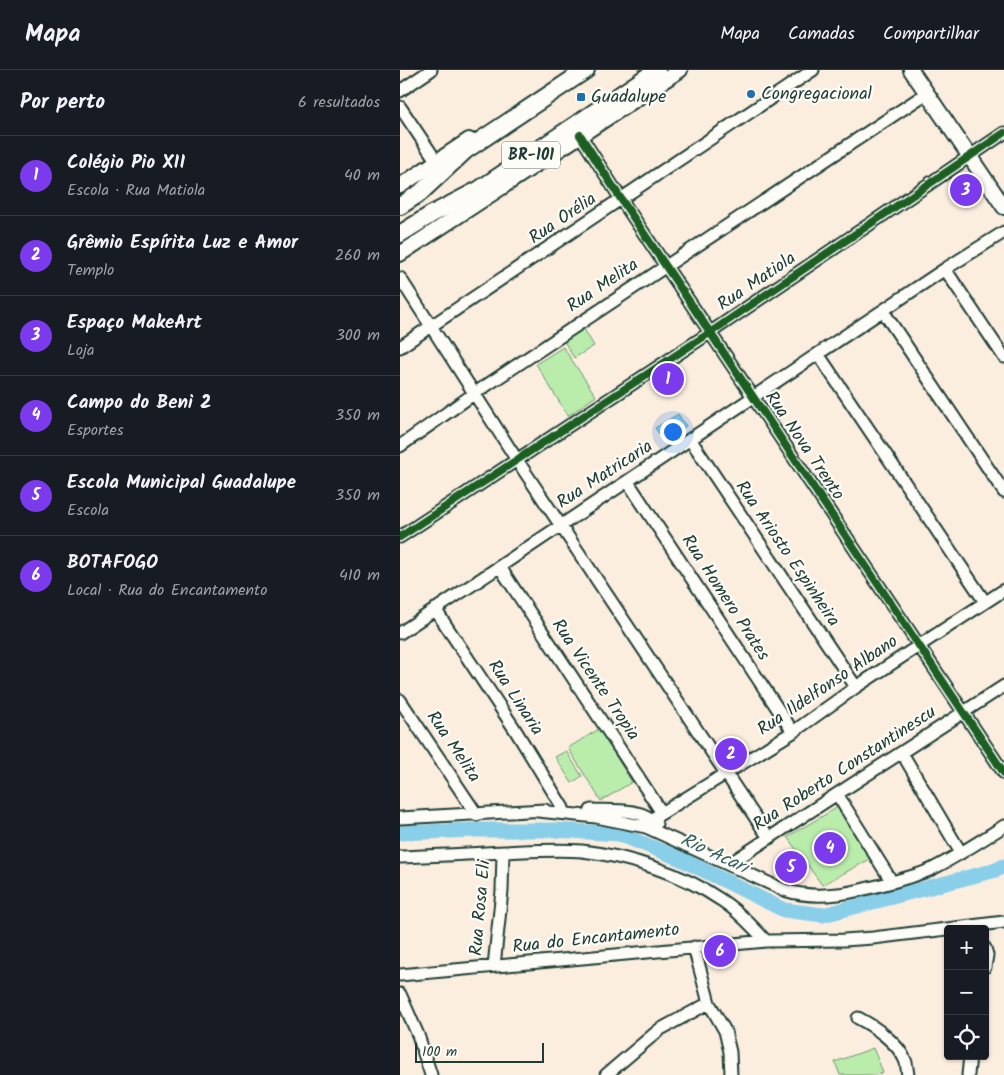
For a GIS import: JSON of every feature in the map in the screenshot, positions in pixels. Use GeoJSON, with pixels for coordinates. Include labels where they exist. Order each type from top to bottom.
{"type":"FeatureCollection","features":[{"type":"Feature","properties":{"kind":"highway","name":"BR-101"},"geometry":{"type":"LineString","coordinates":[[400,206],[420,193],[466,150],[586,70]]}},
{"type":"Feature","properties":{"kind":"highway","name":"BR-101"},"geometry":{"type":"LineString","coordinates":[[400,234],[432,214],[480,189],[657,70]]}},
{"type":"Feature","properties":{"kind":"main road"},"geometry":{"type":"LineString","coordinates":[[400,186],[574,70]]}},
{"type":"Feature","properties":{"kind":"main road"},"geometry":{"type":"LineString","coordinates":[[400,254],[680,70]]}},
{"type":"Feature","properties":{"kind":"main road"},"geometry":{"type":"LineString","coordinates":[[911,70],[1004,207]]}},
{"type":"Feature","properties":{"kind":"street"},"geometry":{"type":"LineString","coordinates":[[400,91],[431,70]]}},
{"type":"Feature","properties":{"kind":"street","name":"Rua Orélia"},"geometry":{"type":"LineString","coordinates":[[400,347],[813,70]]}},
{"type":"Feature","properties":{"kind":"street","name":"Rua Melita"},"geometry":{"type":"LineString","coordinates":[[400,446],[474,393],[927,93]]}},
{"type":"Feature","properties":{"kind":"street"},"geometry":{"type":"LineString","coordinates":[[400,107],[437,162]]}},
{"type":"Feature","properties":{"kind":"street","name":"Rua Matiola"},"geometry":{"type":"LineString","coordinates":[[400,537],[711,332],[1004,134]]}},
{"type":"Feature","properties":{"kind":"street","name":"Rua Nova Trento"},"geometry":{"type":"LineString","coordinates":[[580,135],[1004,773]]}},
{"type":"Feature","properties":{"kind":"street","name":"Rua Matricaria"},"geometry":{"type":"LineString","coordinates":[[400,633],[945,269],[1004,232]]}},
{"type":"Feature","properties":{"kind":"street"},"geometry":{"type":"LineString","coordinates":[[945,269],[1004,357]]}},
{"type":"Feature","properties":{"kind":"street"},"geometry":{"type":"LineString","coordinates":[[400,278],[517,460],[769,838]]}},
{"type":"Feature","properties":{"kind":"street"},"geometry":{"type":"LineString","coordinates":[[883,311],[1004,492]]}},
{"type":"Feature","properties":{"kind":"street"},"geometry":{"type":"LineString","coordinates":[[818,354],[985,602]]}},
{"type":"Feature","properties":{"kind":"street","name":"Rua Ariosto Espinheira"},"geometry":{"type":"LineString","coordinates":[[690,439],[856,688]]}},
{"type":"Feature","properties":{"kind":"street","name":"Rua Homero Prates"},"geometry":{"type":"LineString","coordinates":[[628,482],[793,732]]}},
{"type":"Feature","properties":{"kind":"street","name":"Rua Vicente Tropia"},"geometry":{"type":"LineString","coordinates":[[500,566],[510,584],[662,812]]}},
{"type":"Feature","properties":{"kind":"street","name":"Rua Ildelfonso Albano"},"geometry":{"type":"LineString","coordinates":[[649,823],[662,812],[793,732],[1004,590]]}},
{"type":"Feature","properties":{"kind":"street","name":"Rua Linaria"},"geometry":{"type":"LineString","coordinates":[[435,609],[514,728],[563,808]]}},
{"type":"Feature","properties":{"kind":"street","name":"Rua Roberto Constantinescu"},"geometry":{"type":"LineString","coordinates":[[729,864],[1004,686]]}},
{"type":"Feature","properties":{"kind":"street","name":"Rua Melita"},"geometry":{"type":"LineString","coordinates":[[400,700],[477,814]]}},
{"type":"Feature","properties":{"kind":"street"},"geometry":{"type":"LineString","coordinates":[[902,753],[961,853]]}},
{"type":"Feature","properties":{"kind":"street"},"geometry":{"type":"LineString","coordinates":[[837,794],[892,882]]}},
{"type":"Feature","properties":{"kind":"street"},"geometry":{"type":"LineString","coordinates":[[400,818],[563,808],[636,813],[665,835],[784,890],[797,894],[828,895],[877,887],[934,868],[1004,826]]}},
{"type":"Feature","properties":{"kind":"street"},"geometry":{"type":"LineString","coordinates":[[538,811],[649,823]]}},
{"type":"Feature","properties":{"kind":"street"},"geometry":{"type":"LineString","coordinates":[[400,857],[503,852],[580,851],[633,860],[677,877],[720,899],[743,917],[766,941]]}},
{"type":"Feature","properties":{"kind":"street","name":"Rua Rosa Eli"},"geometry":{"type":"LineString","coordinates":[[494,966],[502,891],[503,852]]}},
{"type":"Feature","properties":{"kind":"street","name":"Rua do Encantamento"},"geometry":{"type":"LineString","coordinates":[[988,925],[1004,922]]}},
{"type":"Feature","properties":{"kind":"street","name":"Rua do Encantamento"},"geometry":{"type":"LineString","coordinates":[[400,975],[766,941],[844,940],[944,930]]}},
{"type":"Feature","properties":{"kind":"street"},"geometry":{"type":"LineString","coordinates":[[694,947],[709,1003],[725,1031],[730,1052],[731,1075]]}},
{"type":"Feature","properties":{"kind":"street"},"geometry":{"type":"LineString","coordinates":[[400,994],[418,1035],[430,1075]]}},
{"type":"Feature","properties":{"kind":"street"},"geometry":{"type":"LineString","coordinates":[[606,1075],[659,1030],[709,1003]]}},
{"type":"Feature","properties":{"kind":"street"},"geometry":{"type":"LineString","coordinates":[[858,1018],[876,1029],[901,1052],[908,1075]]}},
{"type":"Feature","properties":{"kind":"street"},"geometry":{"type":"LineString","coordinates":[[968,1075],[970,1060]]}},
{"type":"Feature","properties":{"kind":"green space"},"geometry":{"type":"Polygon","coordinates":[[[584,329],[594,346],[574,358],[564,341],[584,329]]]}},
{"type":"Feature","properties":{"kind":"green space"},"geometry":{"type":"Polygon","coordinates":[[[563,347],[596,396],[568,416],[536,364],[563,347]]]}},
{"type":"Feature","properties":{"kind":"green space"},"geometry":{"type":"Polygon","coordinates":[[[599,729],[632,782],[601,801],[568,748],[599,729]]]}},
{"type":"Feature","properties":{"kind":"green space"},"geometry":{"type":"Polygon","coordinates":[[[566,751],[582,776],[572,783],[555,757],[566,751]]]}},
{"type":"Feature","properties":{"kind":"green space"},"geometry":{"type":"Polygon","coordinates":[[[838,807],[872,858],[822,885],[787,837],[838,807]]]}},
{"type":"Feature","properties":{"kind":"green space"},"geometry":{"type":"Polygon","coordinates":[[[873,1048],[883,1072],[876,1075],[840,1075],[835,1062],[873,1048]]]}},
{"type":"Feature","properties":{"kind":"water"},"geometry":{"type":"Polygon","coordinates":[[[678,414],[686,426],[664,441],[655,428],[678,414]]]}},
{"type":"Feature","properties":{"kind":"waterway","name":"Rio Acari"},"geometry":{"type":"LineString","coordinates":[[400,833],[476,830],[554,830],[619,834],[681,859],[784,910],[823,915],[996,870],[1004,866]]}},
{"type":"Feature","properties":{"kind":"cycle path"},"geometry":{"type":"LineString","coordinates":[[400,537],[711,332],[1004,133]]}},
{"type":"Feature","properties":{"kind":"cycle path"},"geometry":{"type":"LineString","coordinates":[[580,135],[1004,773]]}},
{"type":"Feature","properties":{"kind":"place","name":"Congregacional"},"geometry":{"type":"Point","coordinates":[751,94]}},
{"type":"Feature","properties":{"kind":"place","name":"Guadalupe"},"geometry":{"type":"Point","coordinates":[581,97]}},
{"type":"Feature","properties":{"kind":"place","name":"Espaço MakeArt"},"geometry":{"type":"Point","coordinates":[966,190]}},
{"type":"Feature","properties":{"kind":"place","name":"Colégio Pio XII"},"geometry":{"type":"Point","coordinates":[668,379]}},
{"type":"Feature","properties":{"kind":"place","name":"Grêmio Espírita Luz e Amor"},"geometry":{"type":"Point","coordinates":[731,754]}},
{"type":"Feature","properties":{"kind":"place","name":"Campo do Beni 2"},"geometry":{"type":"Point","coordinates":[830,848]}},
{"type":"Feature","properties":{"kind":"place","name":"Escola Municipal Guadalupe"},"geometry":{"type":"Point","coordinates":[791,867]}},
{"type":"Feature","properties":{"kind":"place","name":"BOTAFOGO"},"geometry":{"type":"Point","coordinates":[720,951]}}]}
